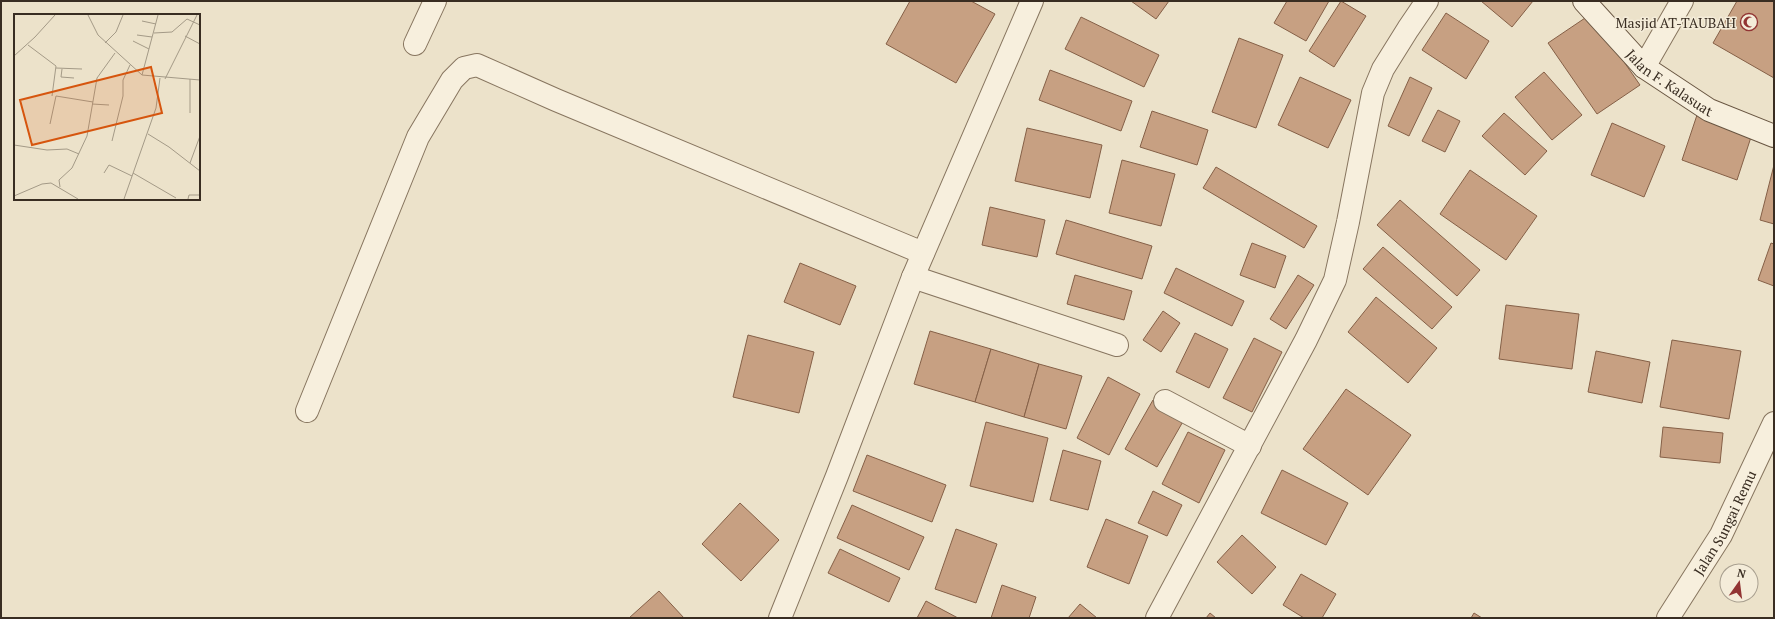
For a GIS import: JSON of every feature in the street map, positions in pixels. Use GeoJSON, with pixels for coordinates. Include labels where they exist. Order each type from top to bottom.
{"type":"FeatureCollection","features":[{"type":"Feature","properties":{"kind":"street"},"geometry":{"type":"LineString","coordinates":[[415,44],[435,1]]}},
{"type":"Feature","properties":{"kind":"street"},"geometry":{"type":"LineString","coordinates":[[780,618],[840,468],[913,277],[1032,1]]}},
{"type":"Feature","properties":{"kind":"street"},"geometry":{"type":"LineString","coordinates":[[1157,618],[1306,340],[1334,280],[1348,222],[1373,93],[1383,69],[1427,1]]}},
{"type":"Feature","properties":{"kind":"street","name":"Jalan F. Kalasuat"},"geometry":{"type":"LineString","coordinates":[[1584,1],[1644,67],[1709,110],[1774,136]]}},
{"type":"Feature","properties":{"kind":"street"},"geometry":{"type":"LineString","coordinates":[[1644,67],[1682,1]]}},
{"type":"Feature","properties":{"kind":"street"},"geometry":{"type":"LineString","coordinates":[[307,411],[418,137],[452,80],[464,68],[471,66],[477,65],[563,103],[923,253]]}},
{"type":"Feature","properties":{"kind":"street"},"geometry":{"type":"LineString","coordinates":[[913,277],[1117,345]]}},
{"type":"Feature","properties":{"kind":"street"},"geometry":{"type":"LineString","coordinates":[[1165,401],[1250,446]]}},
{"type":"Feature","properties":{"kind":"street","name":"Jalan Sungai Remu"},"geometry":{"type":"LineString","coordinates":[[1668,618],[1721,535],[1774,423]]}},
{"type":"Feature","properties":{"kind":"building"},"geometry":{"type":"Polygon","coordinates":[[[910,1],[971,1],[995,14],[956,83],[886,44],[910,1]]]}},
{"type":"Feature","properties":{"kind":"building"},"geometry":{"type":"Polygon","coordinates":[[[1131,1],[1169,1],[1156,19],[1131,1]]]}},
{"type":"Feature","properties":{"kind":"building"},"geometry":{"type":"Polygon","coordinates":[[[1287,1],[1329,1],[1306,41],[1274,23],[1287,1]]]}},
{"type":"Feature","properties":{"kind":"building"},"geometry":{"type":"Polygon","coordinates":[[[1341,1],[1366,16],[1334,67],[1309,51],[1341,1]]]}},
{"type":"Feature","properties":{"kind":"building"},"geometry":{"type":"Polygon","coordinates":[[[1481,1],[1533,1],[1512,27],[1481,1]]]}},
{"type":"Feature","properties":{"kind":"building","name":"Masjid AT-TAUBAH"},"geometry":{"type":"Polygon","coordinates":[[[1737,1],[1774,1],[1774,78],[1713,43],[1737,1]]]}},
{"type":"Feature","properties":{"kind":"building"},"geometry":{"type":"Polygon","coordinates":[[[1446,13],[1489,41],[1466,79],[1422,50],[1446,13]]]}},
{"type":"Feature","properties":{"kind":"building"},"geometry":{"type":"Polygon","coordinates":[[[1591,14],[1640,85],[1597,114],[1548,43],[1591,14]]]}},
{"type":"Feature","properties":{"kind":"building"},"geometry":{"type":"Polygon","coordinates":[[[1081,17],[1159,55],[1144,87],[1065,49],[1081,17]]]}},
{"type":"Feature","properties":{"kind":"building"},"geometry":{"type":"Polygon","coordinates":[[[1239,38],[1283,55],[1256,128],[1212,112],[1239,38]]]}},
{"type":"Feature","properties":{"kind":"building"},"geometry":{"type":"Polygon","coordinates":[[[1050,70],[1132,101],[1121,131],[1039,100],[1050,70]]]}},
{"type":"Feature","properties":{"kind":"building"},"geometry":{"type":"Polygon","coordinates":[[[1544,72],[1582,115],[1552,140],[1515,97],[1544,72]]]}},
{"type":"Feature","properties":{"kind":"building"},"geometry":{"type":"Polygon","coordinates":[[[1300,77],[1351,100],[1328,148],[1278,125],[1300,77]]]}},
{"type":"Feature","properties":{"kind":"building"},"geometry":{"type":"Polygon","coordinates":[[[1410,77],[1432,88],[1409,136],[1388,126],[1410,77]]]}},
{"type":"Feature","properties":{"kind":"building"},"geometry":{"type":"Polygon","coordinates":[[[1438,110],[1460,121],[1445,152],[1422,141],[1438,110]]]}},
{"type":"Feature","properties":{"kind":"building"},"geometry":{"type":"Polygon","coordinates":[[[1152,111],[1208,130],[1197,165],[1140,147],[1152,111]]]}},
{"type":"Feature","properties":{"kind":"building"},"geometry":{"type":"Polygon","coordinates":[[[1698,112],[1753,131],[1737,180],[1682,160],[1698,112]]]}},
{"type":"Feature","properties":{"kind":"building"},"geometry":{"type":"Polygon","coordinates":[[[1504,113],[1547,151],[1525,175],[1482,136],[1504,113]]]}},
{"type":"Feature","properties":{"kind":"building"},"geometry":{"type":"Polygon","coordinates":[[[1612,123],[1665,146],[1644,197],[1591,175],[1612,123]]]}},
{"type":"Feature","properties":{"kind":"building"},"geometry":{"type":"Polygon","coordinates":[[[1027,128],[1102,145],[1090,198],[1015,181],[1027,128]]]}},
{"type":"Feature","properties":{"kind":"building"},"geometry":{"type":"Polygon","coordinates":[[[1122,160],[1175,174],[1161,226],[1109,213],[1122,160]]]}},
{"type":"Feature","properties":{"kind":"building"},"geometry":{"type":"Polygon","coordinates":[[[1774,165],[1774,224],[1760,220],[1774,165]]]}},
{"type":"Feature","properties":{"kind":"building"},"geometry":{"type":"Polygon","coordinates":[[[1216,167],[1317,226],[1304,248],[1203,188],[1216,167]]]}},
{"type":"Feature","properties":{"kind":"building"},"geometry":{"type":"Polygon","coordinates":[[[1470,170],[1537,216],[1506,260],[1440,214],[1470,170]]]}},
{"type":"Feature","properties":{"kind":"building"},"geometry":{"type":"Polygon","coordinates":[[[1400,200],[1480,270],[1457,296],[1377,225],[1400,200]]]}},
{"type":"Feature","properties":{"kind":"building"},"geometry":{"type":"Polygon","coordinates":[[[990,207],[1045,220],[1037,257],[982,245],[990,207]]]}},
{"type":"Feature","properties":{"kind":"building"},"geometry":{"type":"Polygon","coordinates":[[[1066,220],[1152,246],[1142,279],[1056,254],[1066,220]]]}},
{"type":"Feature","properties":{"kind":"building"},"geometry":{"type":"Polygon","coordinates":[[[1252,243],[1286,256],[1275,288],[1240,275],[1252,243]]]}},
{"type":"Feature","properties":{"kind":"building"},"geometry":{"type":"Polygon","coordinates":[[[1771,243],[1774,244],[1774,286],[1758,280],[1771,243]]]}},
{"type":"Feature","properties":{"kind":"building"},"geometry":{"type":"Polygon","coordinates":[[[1383,247],[1452,307],[1432,329],[1363,269],[1383,247]]]}},
{"type":"Feature","properties":{"kind":"building"},"geometry":{"type":"Polygon","coordinates":[[[800,263],[856,286],[840,325],[784,302],[800,263]]]}},
{"type":"Feature","properties":{"kind":"building"},"geometry":{"type":"Polygon","coordinates":[[[1176,268],[1244,301],[1232,326],[1164,293],[1176,268]]]}},
{"type":"Feature","properties":{"kind":"building"},"geometry":{"type":"Polygon","coordinates":[[[1075,275],[1132,291],[1124,320],[1067,304],[1075,275]]]}},
{"type":"Feature","properties":{"kind":"building"},"geometry":{"type":"Polygon","coordinates":[[[1298,275],[1314,285],[1286,329],[1270,319],[1298,275]]]}},
{"type":"Feature","properties":{"kind":"building"},"geometry":{"type":"Polygon","coordinates":[[[1376,297],[1437,348],[1408,383],[1348,332],[1376,297]]]}},
{"type":"Feature","properties":{"kind":"building"},"geometry":{"type":"Polygon","coordinates":[[[1506,305],[1579,314],[1572,369],[1499,359],[1506,305]]]}},
{"type":"Feature","properties":{"kind":"building"},"geometry":{"type":"Polygon","coordinates":[[[1163,311],[1180,323],[1161,352],[1143,340],[1163,311]]]}},
{"type":"Feature","properties":{"kind":"building"},"geometry":{"type":"Polygon","coordinates":[[[930,331],[991,349],[975,402],[914,384],[930,331]]]}},
{"type":"Feature","properties":{"kind":"building"},"geometry":{"type":"Polygon","coordinates":[[[1195,333],[1228,349],[1209,388],[1176,372],[1195,333]]]}},
{"type":"Feature","properties":{"kind":"building"},"geometry":{"type":"Polygon","coordinates":[[[748,335],[814,352],[799,413],[733,397],[748,335]]]}},
{"type":"Feature","properties":{"kind":"building"},"geometry":{"type":"Polygon","coordinates":[[[1254,338],[1282,352],[1252,412],[1223,398],[1254,338]]]}},
{"type":"Feature","properties":{"kind":"building"},"geometry":{"type":"Polygon","coordinates":[[[1672,340],[1741,351],[1729,419],[1660,407],[1672,340]]]}},
{"type":"Feature","properties":{"kind":"building"},"geometry":{"type":"Polygon","coordinates":[[[991,349],[1039,364],[1024,417],[975,402],[991,349]]]}},
{"type":"Feature","properties":{"kind":"building"},"geometry":{"type":"Polygon","coordinates":[[[1596,351],[1650,362],[1642,403],[1588,392],[1596,351]]]}},
{"type":"Feature","properties":{"kind":"building"},"geometry":{"type":"Polygon","coordinates":[[[1039,364],[1082,376],[1066,429],[1024,417],[1039,364]]]}},
{"type":"Feature","properties":{"kind":"building"},"geometry":{"type":"Polygon","coordinates":[[[1108,377],[1140,394],[1109,455],[1077,438],[1108,377]]]}},
{"type":"Feature","properties":{"kind":"building"},"geometry":{"type":"Polygon","coordinates":[[[1346,389],[1411,435],[1368,495],[1303,449],[1346,389]]]}},
{"type":"Feature","properties":{"kind":"building"},"geometry":{"type":"Polygon","coordinates":[[[1153,400],[1185,418],[1157,467],[1125,449],[1153,400]]]}},
{"type":"Feature","properties":{"kind":"building"},"geometry":{"type":"Polygon","coordinates":[[[986,422],[1048,438],[1033,502],[970,486],[986,422]]]}},
{"type":"Feature","properties":{"kind":"building"},"geometry":{"type":"Polygon","coordinates":[[[1663,427],[1723,433],[1720,463],[1660,457],[1663,427]]]}},
{"type":"Feature","properties":{"kind":"building"},"geometry":{"type":"Polygon","coordinates":[[[1188,432],[1225,450],[1199,503],[1162,484],[1188,432]]]}},
{"type":"Feature","properties":{"kind":"building"},"geometry":{"type":"Polygon","coordinates":[[[1063,450],[1101,461],[1088,510],[1050,500],[1063,450]]]}},
{"type":"Feature","properties":{"kind":"building"},"geometry":{"type":"Polygon","coordinates":[[[867,455],[946,485],[932,522],[853,491],[867,455]]]}},
{"type":"Feature","properties":{"kind":"building"},"geometry":{"type":"Polygon","coordinates":[[[1282,470],[1348,503],[1326,545],[1261,513],[1282,470]]]}},
{"type":"Feature","properties":{"kind":"building"},"geometry":{"type":"Polygon","coordinates":[[[1153,491],[1182,505],[1167,536],[1138,523],[1153,491]]]}},
{"type":"Feature","properties":{"kind":"building"},"geometry":{"type":"Polygon","coordinates":[[[740,503],[779,540],[741,581],[702,544],[740,503]]]}},
{"type":"Feature","properties":{"kind":"building"},"geometry":{"type":"Polygon","coordinates":[[[852,505],[924,537],[909,570],[837,538],[852,505]]]}},
{"type":"Feature","properties":{"kind":"building"},"geometry":{"type":"Polygon","coordinates":[[[1106,519],[1148,536],[1129,584],[1087,567],[1106,519]]]}},
{"type":"Feature","properties":{"kind":"building"},"geometry":{"type":"Polygon","coordinates":[[[956,529],[997,544],[976,603],[935,589],[956,529]]]}},
{"type":"Feature","properties":{"kind":"building"},"geometry":{"type":"Polygon","coordinates":[[[1242,535],[1276,567],[1252,594],[1217,562],[1242,535]]]}},
{"type":"Feature","properties":{"kind":"building"},"geometry":{"type":"Polygon","coordinates":[[[840,549],[900,578],[889,602],[828,573],[840,549]]]}},
{"type":"Feature","properties":{"kind":"building"},"geometry":{"type":"Polygon","coordinates":[[[1301,574],[1336,594],[1322,618],[1304,618],[1283,605],[1301,574]]]}},
{"type":"Feature","properties":{"kind":"building"},"geometry":{"type":"Polygon","coordinates":[[[1002,585],[1036,597],[1029,618],[991,618],[1002,585]]]}},
{"type":"Feature","properties":{"kind":"building"},"geometry":{"type":"Polygon","coordinates":[[[659,591],[684,618],[629,618],[659,591]]]}},
{"type":"Feature","properties":{"kind":"building"},"geometry":{"type":"Polygon","coordinates":[[[926,601],[958,618],[917,618],[926,601]]]}},
{"type":"Feature","properties":{"kind":"building"},"geometry":{"type":"Polygon","coordinates":[[[1080,604],[1097,618],[1068,618],[1080,604]]]}},
{"type":"Feature","properties":{"kind":"building"},"geometry":{"type":"Polygon","coordinates":[[[1210,613],[1216,618],[1206,618],[1210,613]]]}},
{"type":"Feature","properties":{"kind":"building"},"geometry":{"type":"Polygon","coordinates":[[[1474,613],[1482,618],[1471,618],[1474,613]]]}},
{"type":"Feature","properties":{"kind":"place","name":"Masjid AT-TAUBAH"},"geometry":{"type":"Point","coordinates":[1749,22]}}]}
